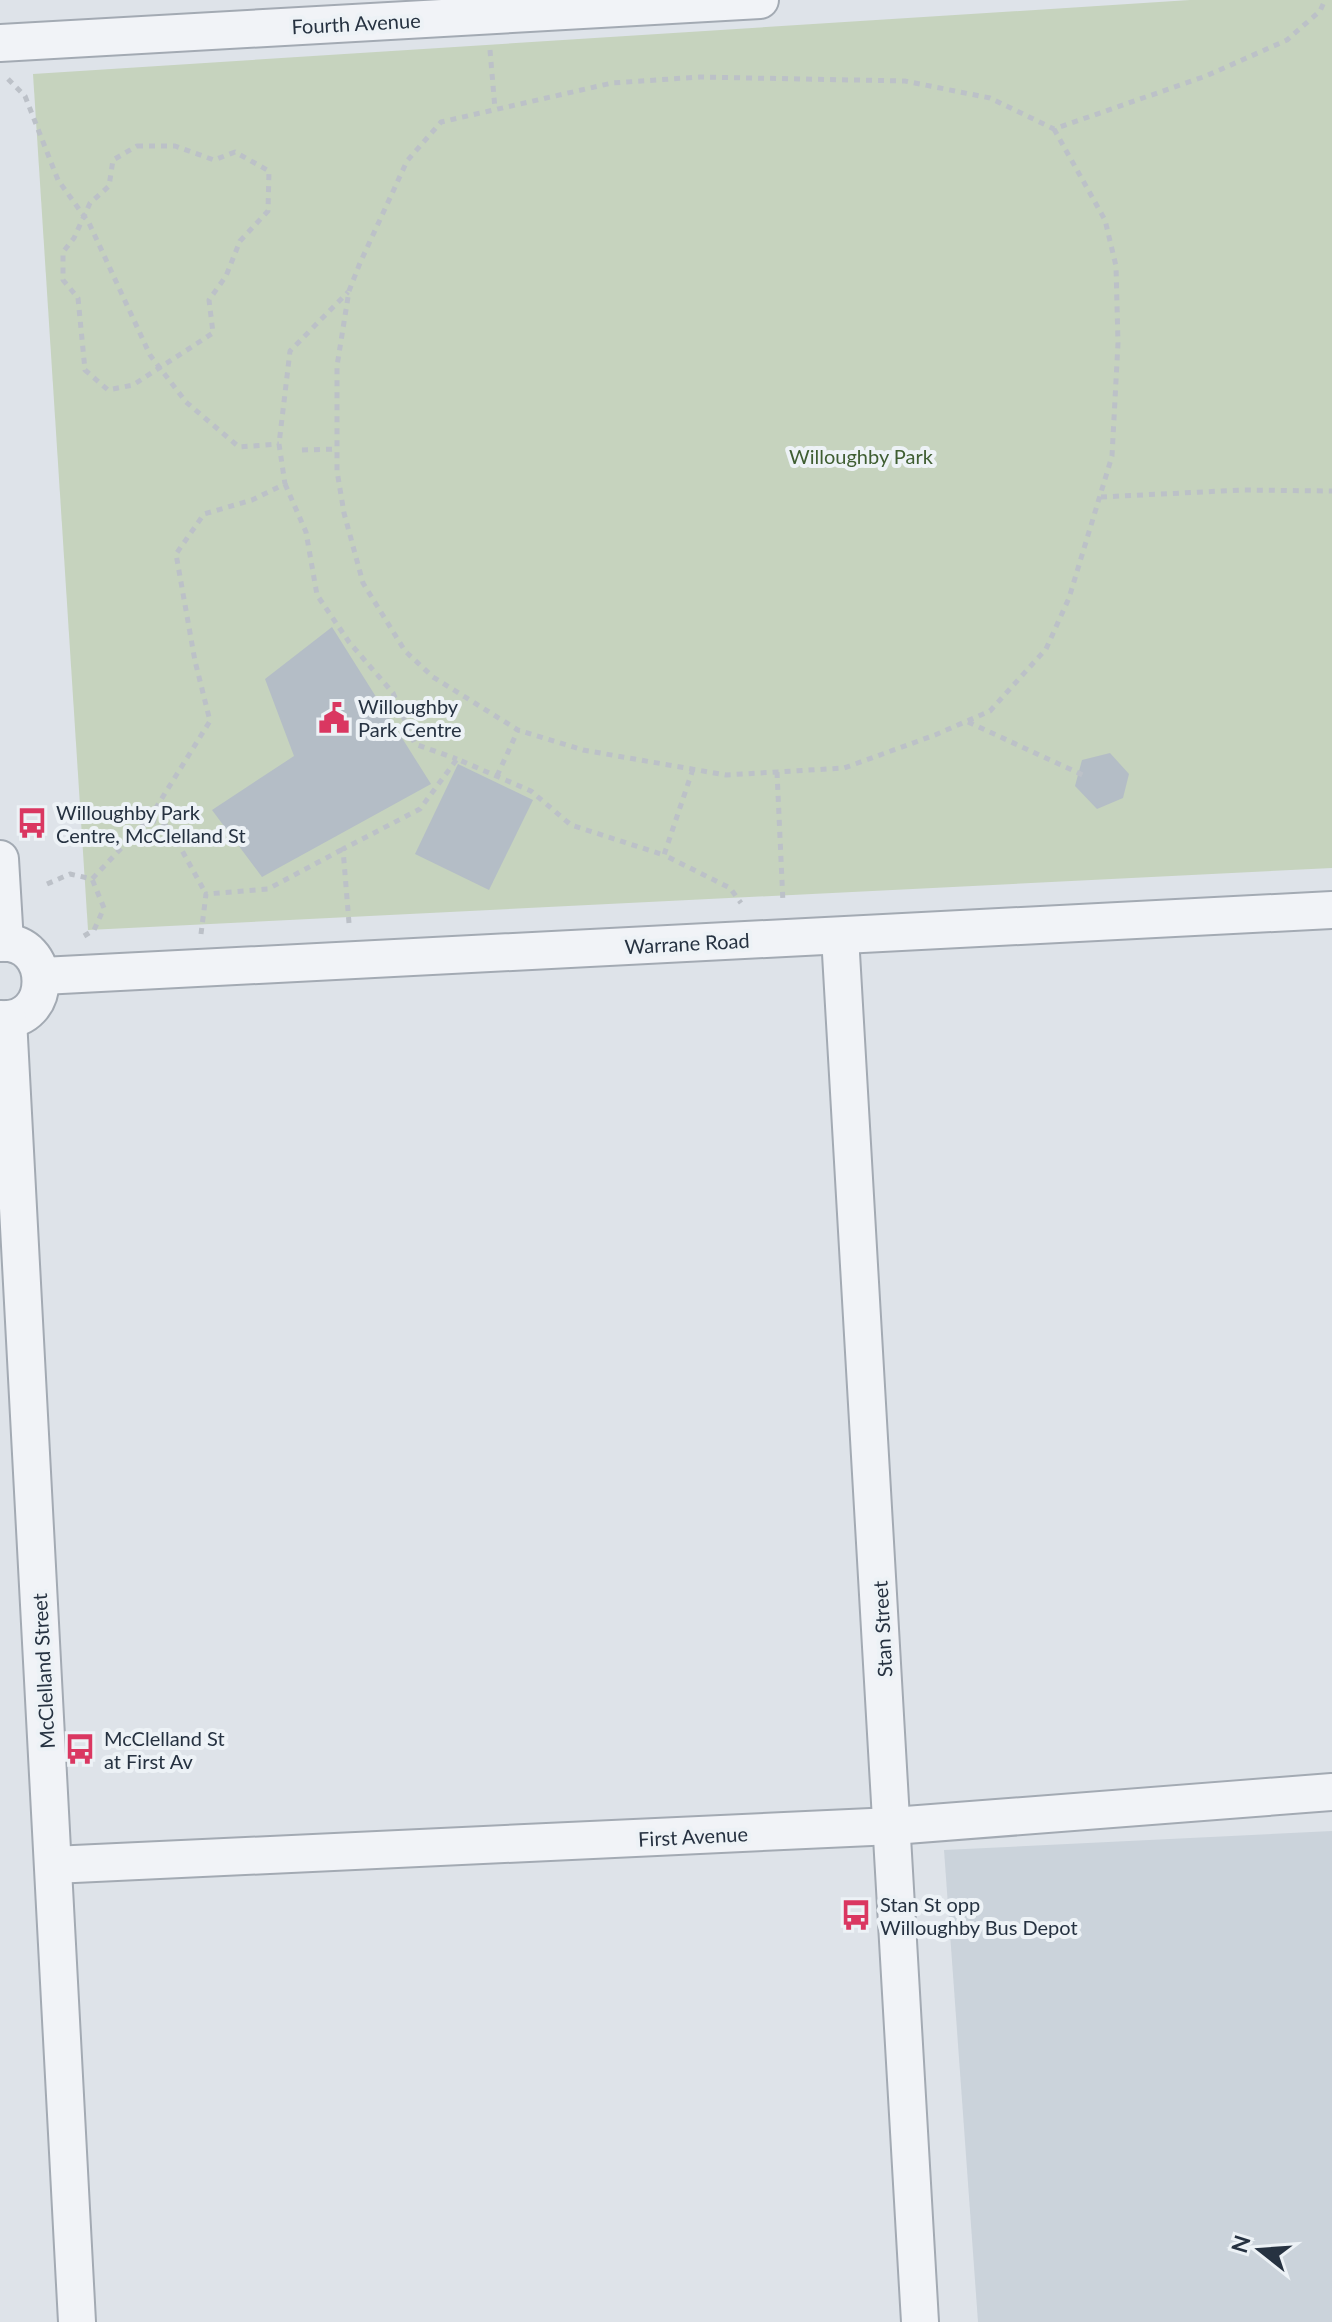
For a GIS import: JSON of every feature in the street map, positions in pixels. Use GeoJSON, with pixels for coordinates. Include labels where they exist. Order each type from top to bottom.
{"type":"FeatureCollection","features":[{"type":"Feature","properties":{"kind":"street","name":"Fourth Avenue"},"geometry":{"type":"LineString","coordinates":[[0,43],[760,0]]}},
{"type":"Feature","properties":{"kind":"street"},"geometry":{"type":"LineString","coordinates":[[0,859],[2,943],[25,949],[39,965],[42,976],[42,988],[30,1009],[4,1019]]}},
{"type":"Feature","properties":{"kind":"street","name":"Warrane Road"},"geometry":{"type":"LineString","coordinates":[[42,976],[1332,910]]}},
{"type":"Feature","properties":{"kind":"street","name":"Stan Street"},"geometry":{"type":"LineString","coordinates":[[840,936],[920,2322]]}},
{"type":"Feature","properties":{"kind":"street","name":"McClelland Street"},"geometry":{"type":"LineString","coordinates":[[4,1019],[77,2322]]}},
{"type":"Feature","properties":{"kind":"street","name":"First Avenue"},"geometry":{"type":"LineString","coordinates":[[53,1865],[893,1826],[1332,1792]]}},
{"type":"Feature","properties":{"kind":"path"},"geometry":{"type":"LineString","coordinates":[[1054,129],[1206,76],[1287,40],[1320,11],[1325,0]]}},
{"type":"Feature","properties":{"kind":"path"},"geometry":{"type":"LineString","coordinates":[[487,16],[495,109]]}},
{"type":"Feature","properties":{"kind":"path"},"geometry":{"type":"LineString","coordinates":[[700,77],[905,81],[990,98],[1054,129],[1105,220],[1116,266],[1118,343],[1112,456],[1069,598],[1046,649],[990,711],[844,768],[726,775],[583,750],[518,730],[433,677],[405,651],[363,583],[344,513],[337,449],[337,366],[349,291],[407,161],[441,122],[495,109],[612,83],[700,77]]}},
{"type":"Feature","properties":{"kind":"path"},"geometry":{"type":"LineString","coordinates":[[8,79],[25,96],[58,180],[83,214],[150,355],[186,402],[239,447],[279,444]]}},
{"type":"Feature","properties":{"kind":"path"},"geometry":{"type":"LineString","coordinates":[[137,146],[175,146],[214,160],[235,152],[269,171],[268,211],[240,241],[226,276],[209,300],[213,333],[190,352],[159,367],[133,385],[108,390],[85,370],[78,298],[63,280],[63,252],[74,238],[83,214],[109,186],[113,160],[137,146]]}},
{"type":"Feature","properties":{"kind":"path"},"geometry":{"type":"LineString","coordinates":[[349,291],[290,351],[279,444],[285,484],[306,532],[317,595],[349,642],[393,693],[415,744],[531,791],[571,825],[664,855],[730,888],[749,914]]}},
{"type":"Feature","properties":{"kind":"path"},"geometry":{"type":"LineString","coordinates":[[302,450],[337,449]]}},
{"type":"Feature","properties":{"kind":"path"},"geometry":{"type":"LineString","coordinates":[[92,879],[149,819],[210,721],[189,634],[176,554],[204,514],[252,500],[285,484]]}},
{"type":"Feature","properties":{"kind":"path"},"geometry":{"type":"LineString","coordinates":[[1101,497],[1242,490],[1332,491]]}},
{"type":"Feature","properties":{"kind":"path"},"geometry":{"type":"LineString","coordinates":[[967,721],[1087,777]]}},
{"type":"Feature","properties":{"kind":"path"},"geometry":{"type":"LineString","coordinates":[[497,776],[518,730]]}},
{"type":"Feature","properties":{"kind":"path"},"geometry":{"type":"LineString","coordinates":[[206,894],[268,889],[420,809],[457,759]]}},
{"type":"Feature","properties":{"kind":"path"},"geometry":{"type":"LineString","coordinates":[[664,855],[693,769]]}},
{"type":"Feature","properties":{"kind":"path"},"geometry":{"type":"LineString","coordinates":[[777,772],[785,938]]}},
{"type":"Feature","properties":{"kind":"path"},"geometry":{"type":"LineString","coordinates":[[149,819],[169,827],[206,894],[196,968]]}},
{"type":"Feature","properties":{"kind":"path"},"geometry":{"type":"LineString","coordinates":[[343,849],[349,909],[349,961]]}},
{"type":"Feature","properties":{"kind":"path"},"geometry":{"type":"LineString","coordinates":[[47,884],[70,874],[92,879]]}},
{"type":"Feature","properties":{"kind":"path"},"geometry":{"type":"LineString","coordinates":[[81,938],[94,930],[104,908],[92,879]]}},
{"type":"Feature","properties":{"kind":"shaded area"},"geometry":{"type":"Polygon","coordinates":[[[1332,1831],[1332,2322],[978,2322],[944,1850],[1332,1831]]]}},
{"type":"Feature","properties":{"kind":"green space","name":"Willoughby Park"},"geometry":{"type":"Polygon","coordinates":[[[1190,0],[1332,0],[1332,868],[88,930],[33,74],[1190,0]]]}},
{"type":"Feature","properties":{"kind":"building","name":"Willoughby Park Centre"},"geometry":{"type":"Polygon","coordinates":[[[332,627],[431,784],[262,877],[212,810],[294,756],[265,679],[332,627]]]}},
{"type":"Feature","properties":{"kind":"building"},"geometry":{"type":"Polygon","coordinates":[[[1110,753],[1129,774],[1123,798],[1097,809],[1075,786],[1082,760],[1110,753]]]}},
{"type":"Feature","properties":{"kind":"building"},"geometry":{"type":"Polygon","coordinates":[[[458,764],[533,800],[489,890],[415,854],[458,764]]]}},
{"type":"Feature","properties":{"kind":"place","name":"Willoughby Park Centre"},"geometry":{"type":"Point","coordinates":[334,718]}},
{"type":"Feature","properties":{"kind":"place","name":"Willoughby Park Centre, McClelland St"},"geometry":{"type":"Point","coordinates":[32,823]}},
{"type":"Feature","properties":{"kind":"place","name":"McClelland St at First Av"},"geometry":{"type":"Point","coordinates":[80,1749]}},
{"type":"Feature","properties":{"kind":"place","name":"Stan St opp Willoughby Bus Depot"},"geometry":{"type":"Point","coordinates":[856,1915]}}]}
